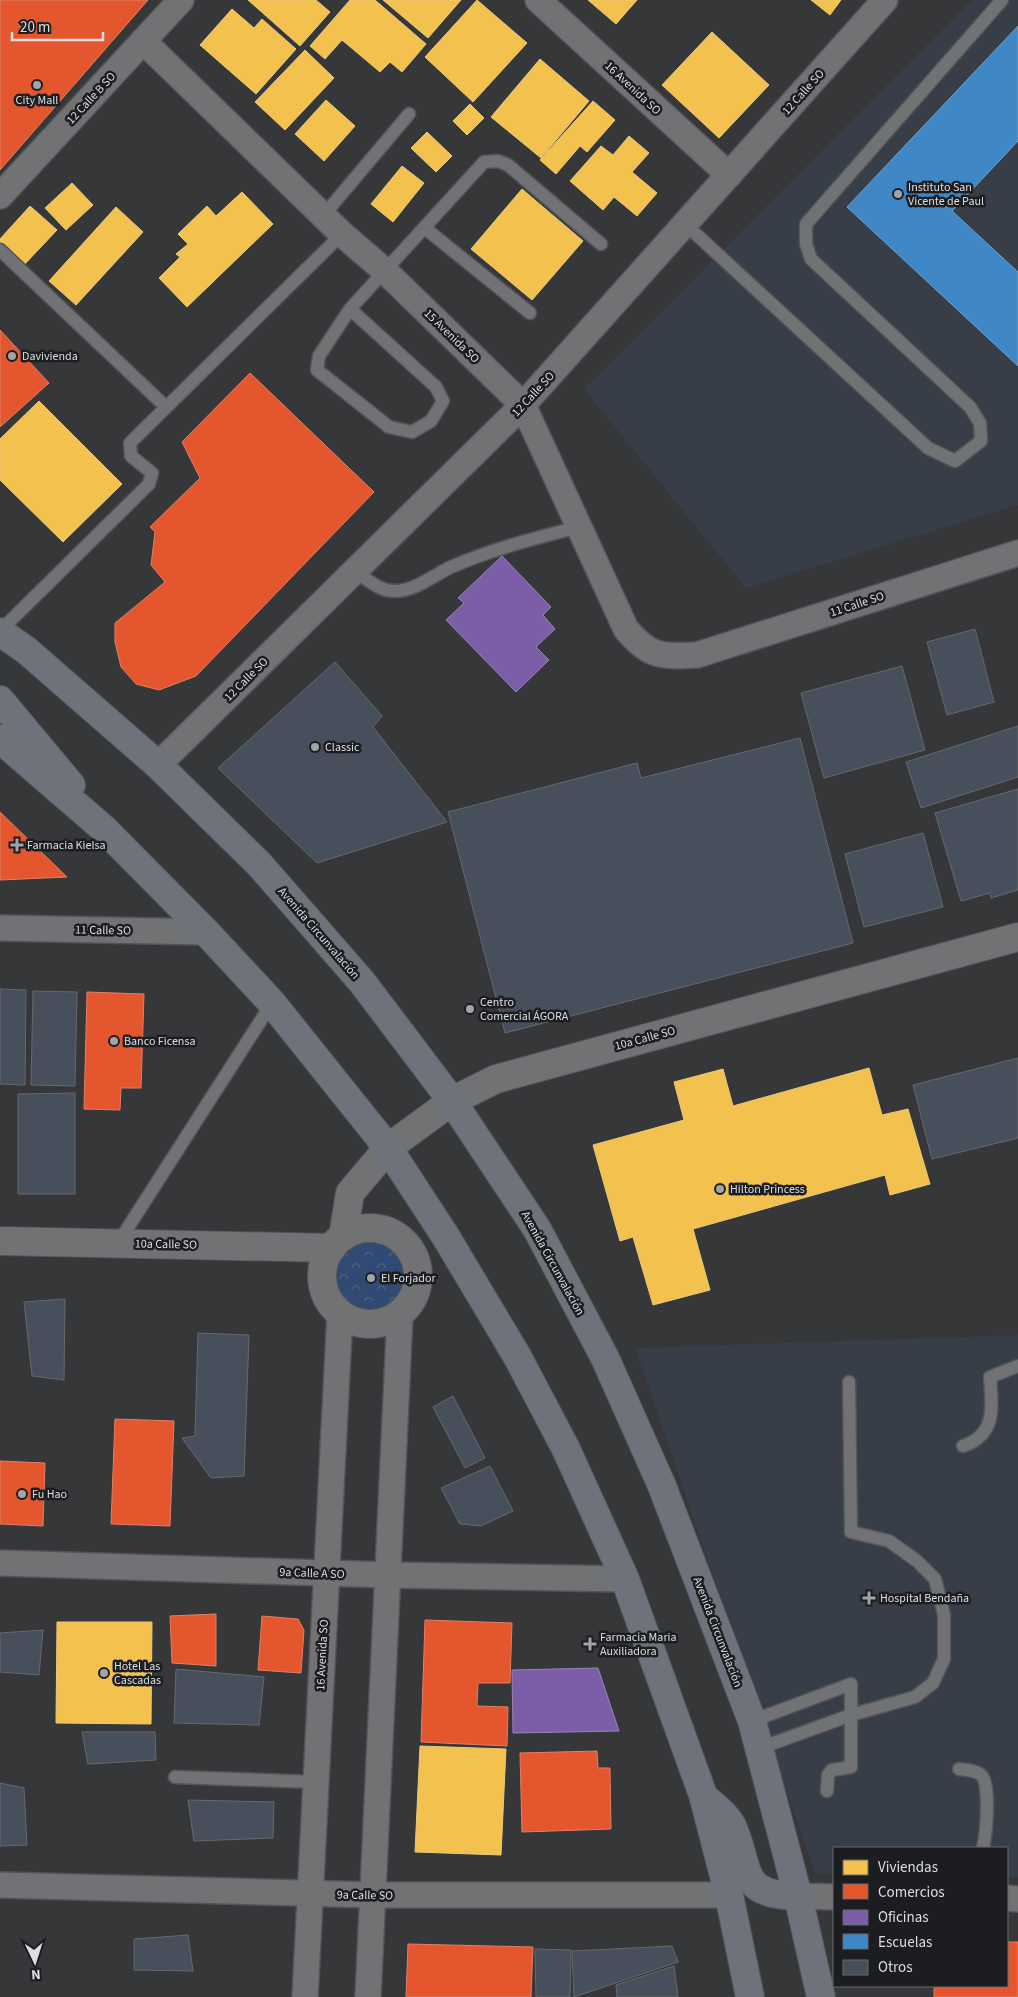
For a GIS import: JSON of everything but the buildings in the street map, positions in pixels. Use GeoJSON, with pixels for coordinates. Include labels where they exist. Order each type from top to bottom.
{"type":"FeatureCollection","features":[{"type":"Feature","properties":{"kind":"highway","name":"Avenida Circunvalación"},"geometry":{"type":"LineString","coordinates":[[0,631],[26,650],[158,765],[260,865],[362,982],[452,1101],[537,1229],[605,1358],[662,1486],[752,1721],[798,1896],[821,1997]]}},
{"type":"Feature","properties":{"kind":"highway"},"geometry":{"type":"LineString","coordinates":[[0,700],[54,763],[104,829]]}},
{"type":"Feature","properties":{"kind":"highway"},"geometry":{"type":"LineString","coordinates":[[3,746],[104,829],[206,932],[272,1004],[388,1148],[446,1237],[517,1356],[566,1449],[625,1579],[703,1796],[729,1895],[750,1997]]}},
{"type":"Feature","properties":{"kind":"highway"},"geometry":{"type":"LineString","coordinates":[[703,1796],[732,1826],[749,1878],[761,1890],[775,1896],[798,1896]]}},
{"type":"Feature","properties":{"kind":"street","name":"12 Calle B SO"},"geometry":{"type":"LineString","coordinates":[[0,196],[181,0]]}},
{"type":"Feature","properties":{"kind":"street","name":"16 Avenida SO"},"geometry":{"type":"LineString","coordinates":[[538,0],[729,175]]}},
{"type":"Feature","properties":{"kind":"street","name":"12 Calle SO"},"geometry":{"type":"LineString","coordinates":[[158,765],[523,405],[884,0]]}},
{"type":"Feature","properties":{"kind":"street","name":"15 Avenida SO"},"geometry":{"type":"LineString","coordinates":[[143,41],[323,216],[385,271],[523,405],[626,629],[640,646],[666,656],[697,655]]}},
{"type":"Feature","properties":{"kind":"street","name":"11 Calle SO"},"geometry":{"type":"LineString","coordinates":[[697,655],[1018,553]]}},
{"type":"Feature","properties":{"kind":"street","name":"11 Calle SO"},"geometry":{"type":"LineString","coordinates":[[0,928],[206,932]]}},
{"type":"Feature","properties":{"kind":"street","name":"10a Calle SO"},"geometry":{"type":"LineString","coordinates":[[0,1241],[118,1243],[338,1242],[350,1193],[388,1148],[452,1101],[496,1079],[1018,937]]}},
{"type":"Feature","properties":{"kind":"street"},"geometry":{"type":"LineString","coordinates":[[375,1228],[390,1232],[404,1242],[414,1254],[418,1270],[417,1286],[411,1302],[400,1314],[386,1322],[370,1324],[354,1321],[340,1313],[330,1302],[324,1289],[322,1275],[325,1260],[338,1242],[358,1230],[375,1228]]}},
{"type":"Feature","properties":{"kind":"street"},"geometry":{"type":"LineString","coordinates":[[414,1254],[428,1242],[446,1237]]}},
{"type":"Feature","properties":{"kind":"street","name":"16 Avenida SO"},"geometry":{"type":"LineString","coordinates":[[305,1997],[340,1313]]}},
{"type":"Feature","properties":{"kind":"street"},"geometry":{"type":"LineString","coordinates":[[368,1997],[400,1314]]}},
{"type":"Feature","properties":{"kind":"street","name":"9a Calle A SO"},"geometry":{"type":"LineString","coordinates":[[0,1563],[326,1574],[625,1579]]}},
{"type":"Feature","properties":{"kind":"street","name":"9a Calle SO"},"geometry":{"type":"LineString","coordinates":[[0,1885],[373,1895],[729,1895]]}},
{"type":"Feature","properties":{"kind":"street"},"geometry":{"type":"LineString","coordinates":[[798,1896],[833,1897]]}},
{"type":"Feature","properties":{"kind":"lane"},"geometry":{"type":"LineString","coordinates":[[685,224],[928,448],[954,461],[981,441],[980,423],[970,407],[811,259],[806,244],[806,224],[1002,0]]}},
{"type":"Feature","properties":{"kind":"lane"},"geometry":{"type":"LineString","coordinates":[[323,216],[409,114]]}},
{"type":"Feature","properties":{"kind":"lane"},"geometry":{"type":"LineString","coordinates":[[350,309],[436,387],[443,401],[431,422],[412,432],[389,428],[317,370],[319,356],[350,309],[426,228],[484,162],[498,161],[508,165],[601,244]]}},
{"type":"Feature","properties":{"kind":"lane"},"geometry":{"type":"LineString","coordinates":[[426,228],[530,313]]}},
{"type":"Feature","properties":{"kind":"lane"},"geometry":{"type":"LineString","coordinates":[[0,631],[148,484],[152,472],[131,456],[130,442],[342,234]]}},
{"type":"Feature","properties":{"kind":"lane"},"geometry":{"type":"LineString","coordinates":[[0,250],[166,408]]}},
{"type":"Feature","properties":{"kind":"lane"},"geometry":{"type":"LineString","coordinates":[[355,571],[380,589],[397,591],[414,586],[451,567],[505,547],[579,527]]}},
{"type":"Feature","properties":{"kind":"lane"},"geometry":{"type":"LineString","coordinates":[[118,1243],[272,1004]]}},
{"type":"Feature","properties":{"kind":"lane"},"geometry":{"type":"LineString","coordinates":[[963,1446],[975,1442],[986,1432],[992,1410],[990,1376],[1018,1366]]}},
{"type":"Feature","properties":{"kind":"lane"},"geometry":{"type":"LineString","coordinates":[[760,1748],[851,1716],[915,1697],[933,1683],[944,1659],[944,1615],[935,1579],[918,1561],[889,1541],[851,1532],[849,1382]]}},
{"type":"Feature","properties":{"kind":"lane"},"geometry":{"type":"LineString","coordinates":[[752,1721],[851,1684],[850,1767],[832,1770],[828,1774],[826,1791]]}},
{"type":"Feature","properties":{"kind":"lane"},"geometry":{"type":"LineString","coordinates":[[959,1769],[977,1773],[982,1776],[986,1783],[986,1833],[983,1847]]}},
{"type":"Feature","properties":{"kind":"lane"},"geometry":{"type":"LineString","coordinates":[[175,1777],[316,1782]]}},
{"type":"Feature","properties":{"kind":"shaded area","name":"Instituto San Vicente de Paul"},"geometry":{"type":"Polygon","coordinates":[[[972,0],[1018,0],[1018,505],[746,588],[584,389],[972,0]]]}},
{"type":"Feature","properties":{"kind":"shaded area","name":"Hospital Bendaña"},"geometry":{"type":"Polygon","coordinates":[[[1018,1335],[1018,1877],[1008,1877],[1008,1847],[833,1847],[833,1874],[815,1873],[635,1348],[1018,1335]]]}},
{"type":"Feature","properties":{"kind":"green space"},"geometry":{"type":"Polygon","coordinates":[[[370,1241],[383,1244],[395,1251],[402,1263],[405,1276],[402,1289],[395,1301],[383,1308],[370,1311],[357,1308],[345,1301],[338,1289],[335,1276],[338,1263],[345,1251],[357,1244],[370,1241]]]}},
{"type":"Feature","properties":{"kind":"place","name":"City Mall"},"geometry":{"type":"Point","coordinates":[37,85]}},
{"type":"Feature","properties":{"kind":"place","name":"Instituto San Vicente de Paul"},"geometry":{"type":"Point","coordinates":[898,194]}},
{"type":"Feature","properties":{"kind":"place","name":"Davivienda"},"geometry":{"type":"Point","coordinates":[12,356]}},
{"type":"Feature","properties":{"kind":"place","name":"Classic"},"geometry":{"type":"Point","coordinates":[315,747]}},
{"type":"Feature","properties":{"kind":"place","name":"Farmacia Kielsa"},"geometry":{"type":"Point","coordinates":[17,845]}},
{"type":"Feature","properties":{"kind":"place","name":"Centro Comercial ÁGORA"},"geometry":{"type":"Point","coordinates":[470,1009]}},
{"type":"Feature","properties":{"kind":"place","name":"Banco Ficensa"},"geometry":{"type":"Point","coordinates":[114,1041]}},
{"type":"Feature","properties":{"kind":"place","name":"Hilton Princess"},"geometry":{"type":"Point","coordinates":[720,1189]}},
{"type":"Feature","properties":{"kind":"place","name":"El Forjador"},"geometry":{"type":"Point","coordinates":[371,1278]}},
{"type":"Feature","properties":{"kind":"place","name":"Fu Hao"},"geometry":{"type":"Point","coordinates":[22,1494]}},
{"type":"Feature","properties":{"kind":"place","name":"Hospital Bendaña"},"geometry":{"type":"Point","coordinates":[869,1598]}},
{"type":"Feature","properties":{"kind":"place","name":"Farmacia Maria Auxiliadora"},"geometry":{"type":"Point","coordinates":[590,1644]}},
{"type":"Feature","properties":{"kind":"place","name":"Hotel Las Cascadas"},"geometry":{"type":"Point","coordinates":[104,1673]}}]}
